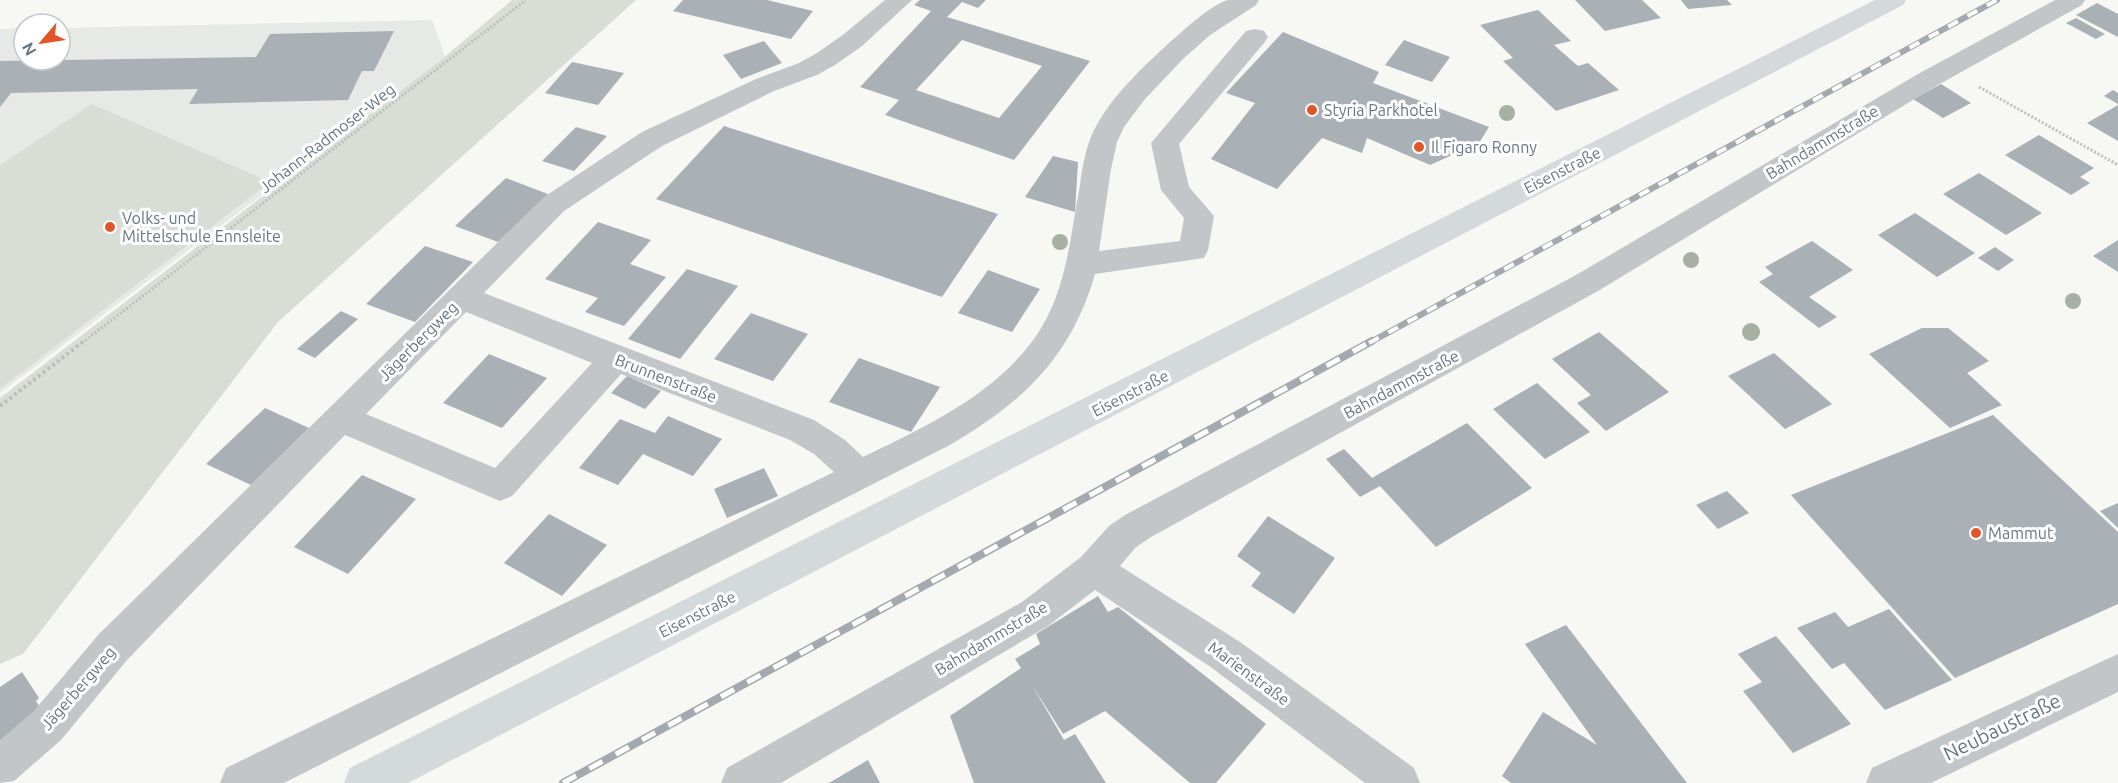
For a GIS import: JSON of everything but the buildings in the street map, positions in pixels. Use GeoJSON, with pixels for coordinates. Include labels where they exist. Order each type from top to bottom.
{"type":"FeatureCollection","features":[{"type":"Feature","properties":{"kind":"main road","name":"Eisenstraße"},"geometry":{"type":"LineString","coordinates":[[365,783],[1894,0]]}},
{"type":"Feature","properties":{"kind":"street","name":"Jägerbergweg"},"geometry":{"type":"LineString","coordinates":[[0,767],[47,726],[136,623],[554,204],[652,139],[765,85],[808,69],[826,59],[853,40],[900,0]]}},
{"type":"Feature","properties":{"kind":"street"},"geometry":{"type":"LineString","coordinates":[[241,783],[948,431],[983,409],[1018,381],[1047,345],[1076,291],[1083,264],[1099,159],[1104,139],[1116,117],[1170,56],[1200,30],[1247,0]]}},
{"type":"Feature","properties":{"kind":"street","name":"Bahndammstraße"},"geometry":{"type":"LineString","coordinates":[[742,783],[1035,614],[1094,569],[1122,537],[1138,526],[1587,283],[1926,80],[2073,0]]}},
{"type":"Feature","properties":{"kind":"street"},"geometry":{"type":"LineString","coordinates":[[1083,264],[1194,250],[1199,216],[1174,190],[1165,143],[1255,37]]}},
{"type":"Feature","properties":{"kind":"street","name":"Brunnenstraße"},"geometry":{"type":"LineString","coordinates":[[461,297],[615,359],[802,430],[828,444],[845,458],[858,476]]}},
{"type":"Feature","properties":{"kind":"street"},"geometry":{"type":"LineString","coordinates":[[340,417],[500,486],[615,359]]}},
{"type":"Feature","properties":{"kind":"street","name":"Marienstraße"},"geometry":{"type":"LineString","coordinates":[[1094,569],[1226,655],[1399,783]]}},
{"type":"Feature","properties":{"kind":"street","name":"Neubaustraße"},"geometry":{"type":"LineString","coordinates":[[1887,783],[2118,672]]}},
{"type":"Feature","properties":{"kind":"path","name":"Johann-Radmoser-Weg"},"geometry":{"type":"LineString","coordinates":[[0,406],[526,0]]}},
{"type":"Feature","properties":{"kind":"path"},"geometry":{"type":"LineString","coordinates":[[1972,83],[2118,165]]}},
{"type":"Feature","properties":{"kind":"shaded area"},"geometry":{"type":"Polygon","coordinates":[[[512,0],[636,0],[278,322],[23,654],[0,664],[0,398],[448,54],[512,0]]]}},
{"type":"Feature","properties":{"kind":"shaded area","name":"Volks- und Mittelschule Ennsleite"},"geometry":{"type":"Polygon","coordinates":[[[432,20],[445,56],[0,393],[0,29],[12,28],[12,72],[72,72],[72,28],[432,20]]]}},
{"type":"Feature","properties":{"kind":"shaded area"},"geometry":{"type":"Polygon","coordinates":[[[92,104],[270,182],[0,389],[0,165],[92,104]]]}},
{"type":"Feature","properties":{"kind":"railway"},"geometry":{"type":"LineString","coordinates":[[1369,343],[1997,0]]}},
{"type":"Feature","properties":{"kind":"railway"},"geometry":{"type":"LineString","coordinates":[[563,783],[1372,341]]}},
{"type":"Feature","properties":{"kind":"place","name":"Styria Parkhotel"},"geometry":{"type":"Point","coordinates":[1312,110]}},
{"type":"Feature","properties":{"kind":"place","name":"Il Figaro Ronny"},"geometry":{"type":"Point","coordinates":[1419,147]}},
{"type":"Feature","properties":{"kind":"place","name":"Volks- und Mittelschule Ennsleite"},"geometry":{"type":"Point","coordinates":[110,227]}},
{"type":"Feature","properties":{"kind":"place","name":"Mammut"},"geometry":{"type":"Point","coordinates":[1976,533]}}]}
